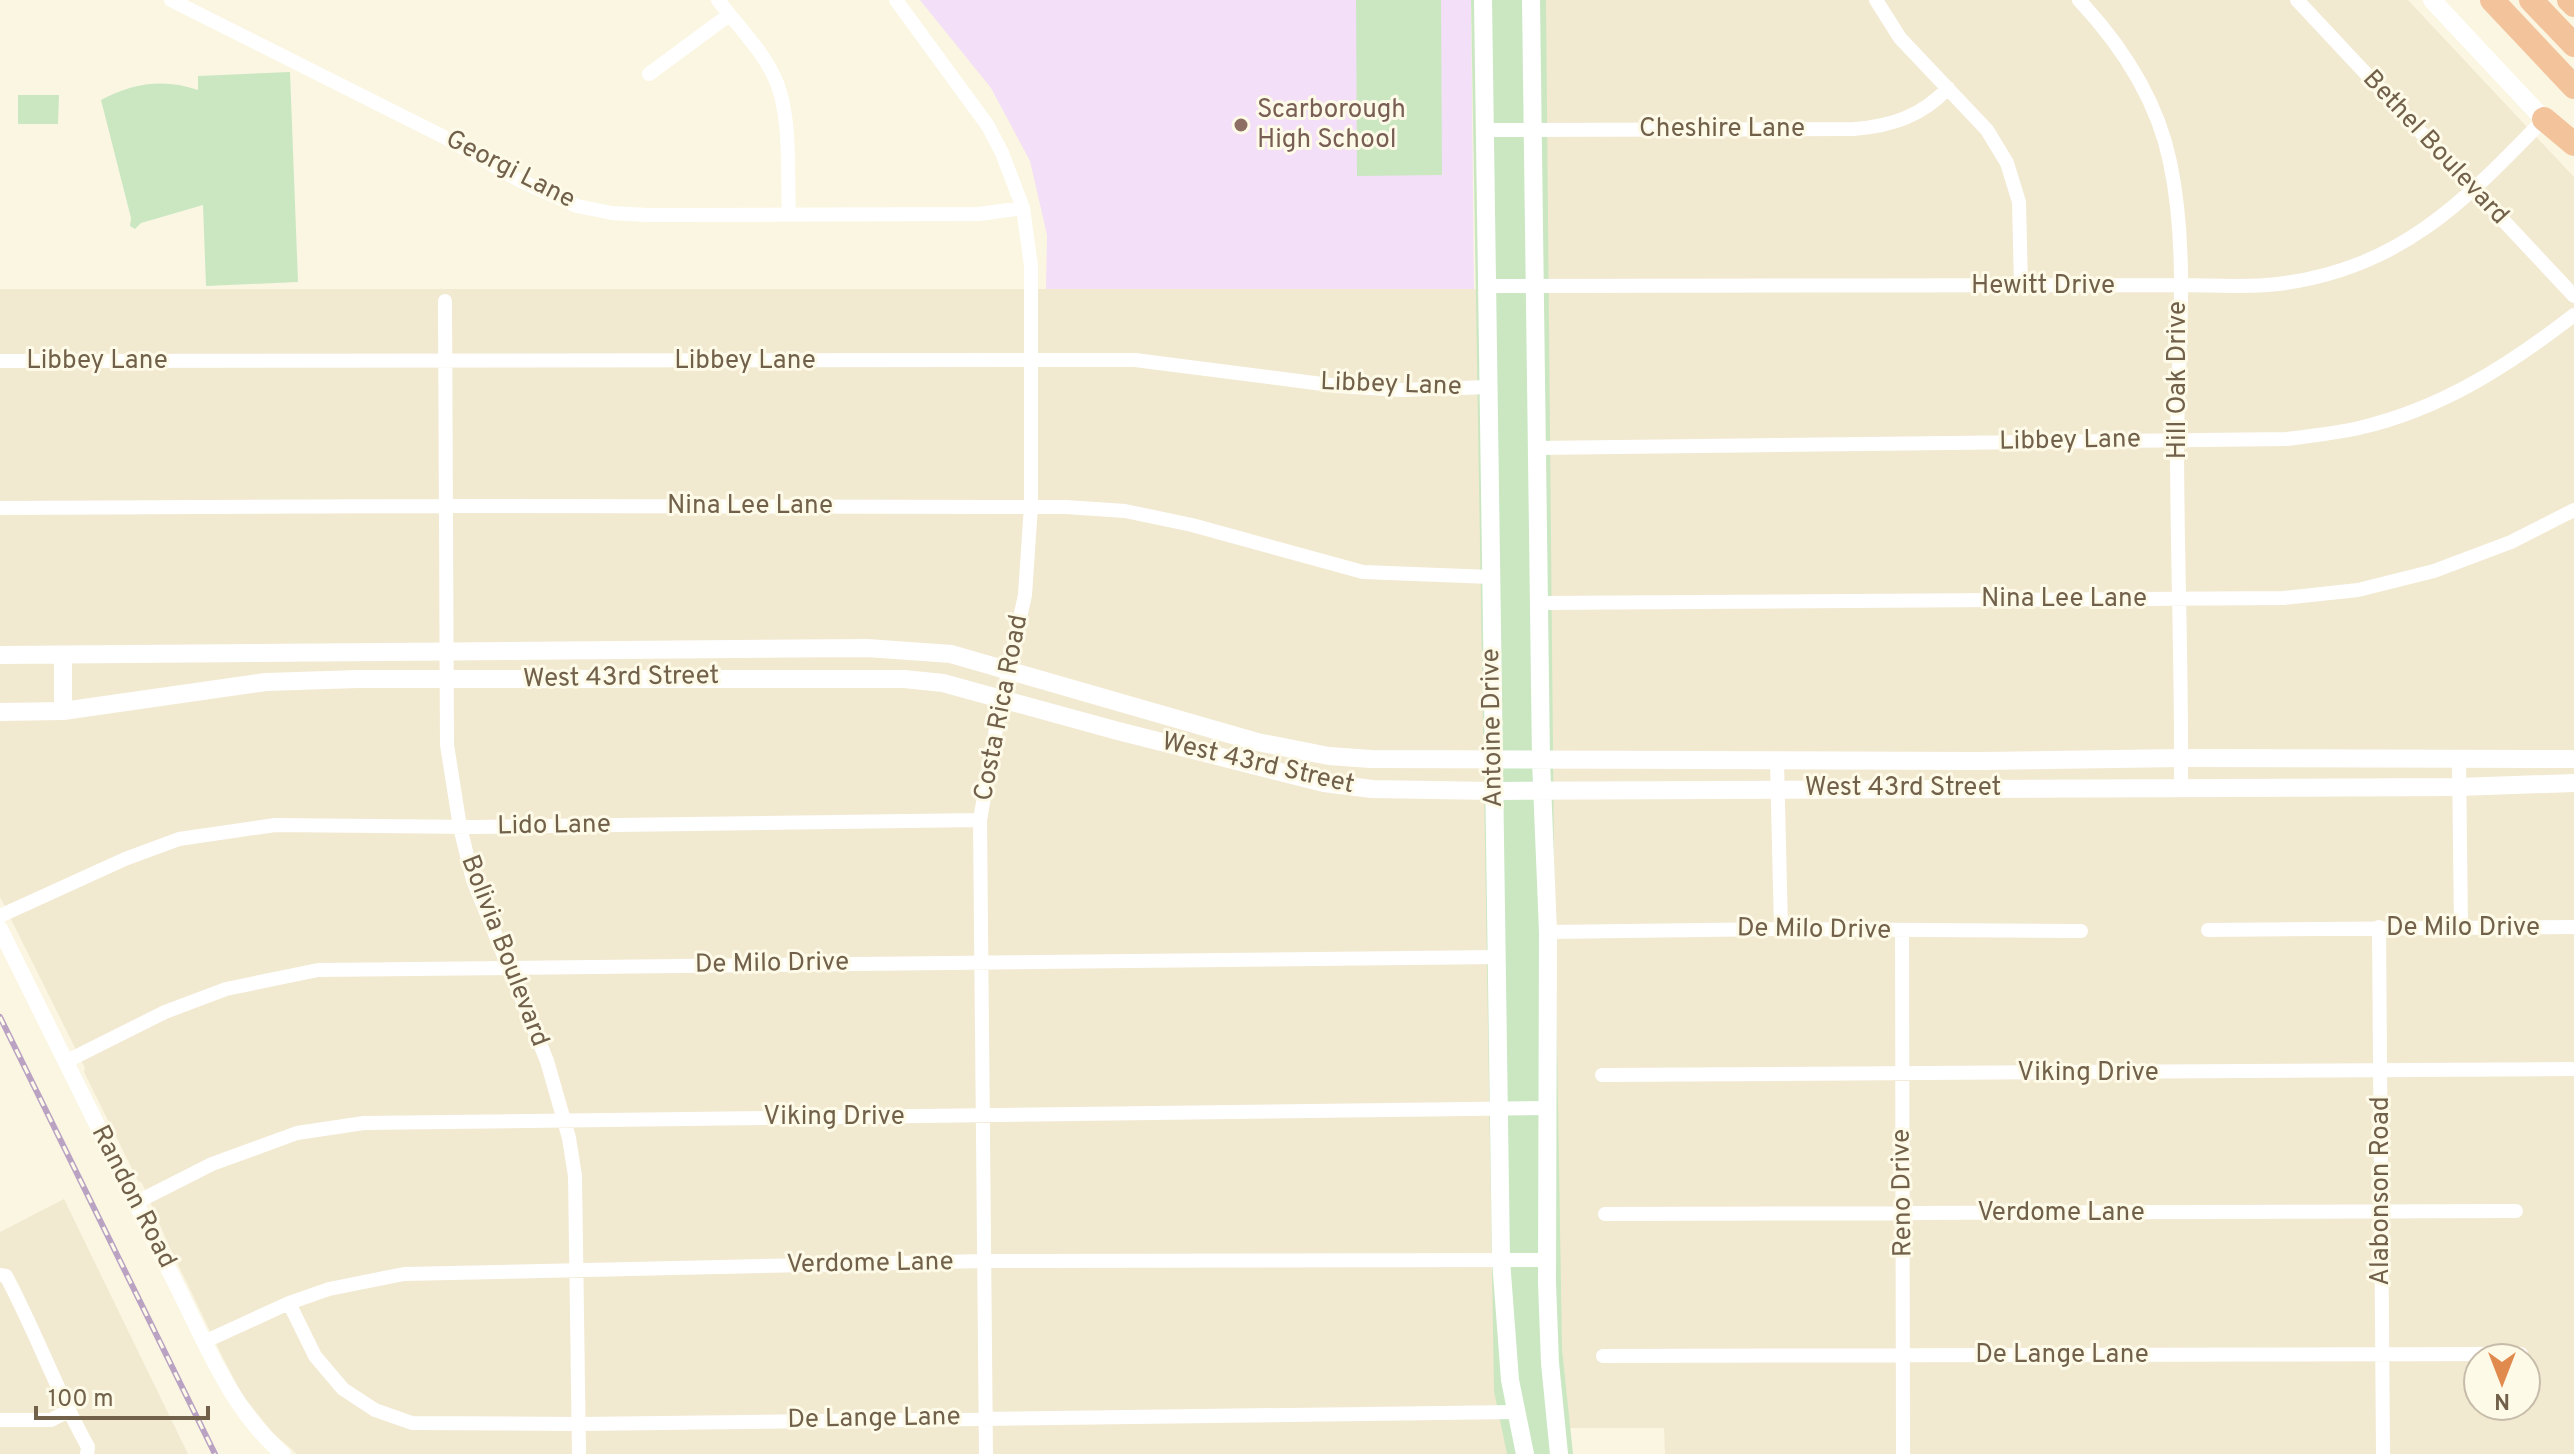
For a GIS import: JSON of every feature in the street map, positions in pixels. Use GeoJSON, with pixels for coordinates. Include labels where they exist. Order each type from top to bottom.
{"type":"FeatureCollection","features":[{"type":"Feature","properties":{"kind":"highway"},"geometry":{"type":"LineString","coordinates":[[2492,0],[2574,87]]}},
{"type":"Feature","properties":{"kind":"highway"},"geometry":{"type":"LineString","coordinates":[[2531,0],[2574,45]]}},
{"type":"Feature","properties":{"kind":"highway"},"geometry":{"type":"LineString","coordinates":[[2569,0],[2574,5]]}},
{"type":"Feature","properties":{"kind":"highway"},"geometry":{"type":"LineString","coordinates":[[2544,119],[2574,144]]}},
{"type":"Feature","properties":{"kind":"main road","name":"Antoine Drive"},"geometry":{"type":"LineString","coordinates":[[1483,0],[1501,1260],[1504,1328],[1525,1453]]}},
{"type":"Feature","properties":{"kind":"main road","name":"Antoine Drive"},"geometry":{"type":"LineString","coordinates":[[1531,0],[1541,791],[1548,932],[1547,1260],[1550,1363],[1559,1454]]}},
{"type":"Feature","properties":{"kind":"main road"},"geometry":{"type":"LineString","coordinates":[[2432,0],[2574,152]]}},
{"type":"Feature","properties":{"kind":"main road","name":"West 43rd Street"},"geometry":{"type":"LineString","coordinates":[[0,655],[867,648],[951,654],[1257,742],[1329,756],[1371,759],[2574,759]]}},
{"type":"Feature","properties":{"kind":"main road"},"geometry":{"type":"LineString","coordinates":[[740,650],[740,677]]}},
{"type":"Feature","properties":{"kind":"main road"},"geometry":{"type":"LineString","coordinates":[[266,653],[266,682]]}},
{"type":"Feature","properties":{"kind":"main road"},"geometry":{"type":"LineString","coordinates":[[63,655],[63,711]]}},
{"type":"Feature","properties":{"kind":"main road","name":"West 43rd Street"},"geometry":{"type":"LineString","coordinates":[[0,712],[63,711],[266,682],[740,677],[904,679],[943,683],[1003,698],[1251,766],[1324,783],[1372,789],[2459,787],[2574,783]]}},
{"type":"Feature","properties":{"kind":"main road"},"geometry":{"type":"LineString","coordinates":[[1251,766],[1257,742]]}},
{"type":"Feature","properties":{"kind":"main road"},"geometry":{"type":"LineString","coordinates":[[1981,761],[1981,788]]}},
{"type":"Feature","properties":{"kind":"street","name":"Georgi Lane"},"geometry":{"type":"LineString","coordinates":[[171,0],[446,138],[519,180],[577,206],[612,213],[648,215],[979,214],[1023,208]]}},
{"type":"Feature","properties":{"kind":"street"},"geometry":{"type":"LineString","coordinates":[[718,0],[763,58],[780,90],[786,131],[789,215]]}},
{"type":"Feature","properties":{"kind":"street","name":"Costa Rica Road"},"geometry":{"type":"LineString","coordinates":[[896,0],[988,126],[1002,153],[1023,208],[1031,266],[1031,506],[1025,595],[980,820],[986,1454]]}},
{"type":"Feature","properties":{"kind":"street"},"geometry":{"type":"LineString","coordinates":[[1876,0],[1900,38],[1987,130],[2007,163],[2019,202],[2021,285]]}},
{"type":"Feature","properties":{"kind":"street","name":"Hill Oak Drive"},"geometry":{"type":"LineString","coordinates":[[2079,0],[2110,33],[2144,86],[2170,160],[2180,229],[2177,440],[2181,787]]}},
{"type":"Feature","properties":{"kind":"street","name":"Bethel Boulevard"},"geometry":{"type":"LineString","coordinates":[[2297,0],[2574,296]]}},
{"type":"Feature","properties":{"kind":"street"},"geometry":{"type":"LineString","coordinates":[[649,74],[729,15]]}},
{"type":"Feature","properties":{"kind":"street","name":"Cheshire Lane"},"geometry":{"type":"LineString","coordinates":[[1484,130],[1880,127],[1911,117],[1935,102],[1948,88]]}},
{"type":"Feature","properties":{"kind":"street","name":"Hewitt Drive"},"geometry":{"type":"LineString","coordinates":[[1487,286],[2179,285],[2275,284],[2313,278],[2359,265],[2429,227],[2474,189],[2544,119]]}},
{"type":"Feature","properties":{"kind":"street","name":"Bolivia Boulevard"},"geometry":{"type":"LineString","coordinates":[[445,301],[447,745],[460,827],[473,880],[547,1061],[564,1119],[575,1176],[579,1454]]}},
{"type":"Feature","properties":{"kind":"street","name":"Libbey Lane"},"geometry":{"type":"LineString","coordinates":[[1536,448],[2287,439],[2359,428],[2425,408],[2475,384],[2512,361],[2574,315]]}},
{"type":"Feature","properties":{"kind":"street","name":"Libbey Lane"},"geometry":{"type":"LineString","coordinates":[[0,361],[1135,360],[1338,386],[1402,390],[1488,387]]}},
{"type":"Feature","properties":{"kind":"street","name":"Nina Lee Lane"},"geometry":{"type":"LineString","coordinates":[[0,508],[1031,506],[1125,511],[1192,525],[1363,572],[1491,577]]}},
{"type":"Feature","properties":{"kind":"street","name":"Nina Lee Lane"},"geometry":{"type":"LineString","coordinates":[[1539,603],[2283,598],[2358,590],[2434,571],[2511,542],[2574,510]]}},
{"type":"Feature","properties":{"kind":"street"},"geometry":{"type":"LineString","coordinates":[[2459,760],[2461,929]]}},
{"type":"Feature","properties":{"kind":"street"},"geometry":{"type":"LineString","coordinates":[[1777,761],[1781,929]]}},
{"type":"Feature","properties":{"kind":"street","name":"Lido Lane"},"geometry":{"type":"LineString","coordinates":[[0,916],[125,859],[179,839],[275,825],[460,827],[980,820]]}},
{"type":"Feature","properties":{"kind":"street","name":"Alabonson Road"},"geometry":{"type":"LineString","coordinates":[[2379,927],[2383,1454]]}},
{"type":"Feature","properties":{"kind":"street","name":"De Milo Drive"},"geometry":{"type":"LineString","coordinates":[[2208,930],[2574,927]]}},
{"type":"Feature","properties":{"kind":"street","name":"Randon Road"},"geometry":{"type":"LineString","coordinates":[[0,929],[238,1403],[270,1443],[283,1454]]}},
{"type":"Feature","properties":{"kind":"street","name":"De Milo Drive"},"geometry":{"type":"LineString","coordinates":[[1548,932],[1781,929],[2081,931]]}},
{"type":"Feature","properties":{"kind":"street","name":"Reno Drive"},"geometry":{"type":"LineString","coordinates":[[1902,931],[1903,1454]]}},
{"type":"Feature","properties":{"kind":"street","name":"De Milo Drive"},"geometry":{"type":"LineString","coordinates":[[65,1062],[165,1012],[226,989],[318,970],[1497,957]]}},
{"type":"Feature","properties":{"kind":"street","name":"Viking Drive"},"geometry":{"type":"LineString","coordinates":[[1602,1075],[2574,1069]]}},
{"type":"Feature","properties":{"kind":"street","name":"Viking Drive"},"geometry":{"type":"LineString","coordinates":[[135,1203],[212,1164],[297,1133],[364,1123],[1548,1108]]}},
{"type":"Feature","properties":{"kind":"street","name":"Verdome Lane"},"geometry":{"type":"LineString","coordinates":[[1605,1214],[2516,1211]]}},
{"type":"Feature","properties":{"kind":"street","name":"Verdome Lane"},"geometry":{"type":"LineString","coordinates":[[206,1341],[289,1303],[329,1289],[404,1274],[985,1261],[1547,1260]]}},
{"type":"Feature","properties":{"kind":"street"},"geometry":{"type":"LineString","coordinates":[[0,1275],[6,1276],[25,1311],[68,1411],[88,1447],[87,1454]]}},
{"type":"Feature","properties":{"kind":"street","name":"De Lange Lane"},"geometry":{"type":"LineString","coordinates":[[289,1303],[315,1356],[343,1389],[375,1410],[412,1423],[579,1424],[1516,1412]]}},
{"type":"Feature","properties":{"kind":"street","name":"De Lange Lane"},"geometry":{"type":"LineString","coordinates":[[1603,1356],[2462,1354]]}},
{"type":"Feature","properties":{"kind":"street"},"geometry":{"type":"LineString","coordinates":[[0,1420],[51,1420],[68,1411]]}},
{"type":"Feature","properties":{"kind":"shaded area","name":"Scarborough High School"},"geometry":{"type":"Polygon","coordinates":[[[920,0],[1471,0],[1474,289],[1046,289],[1047,235],[1030,161],[991,88],[920,0]]]}},
{"type":"Feature","properties":{"kind":"shaded area"},"geometry":{"type":"Polygon","coordinates":[[[1545,0],[2408,0],[2574,177],[2574,1454],[1665,1454],[1664,1428],[1570,1428],[1562,1348],[1504,1431],[1507,1454],[297,1454],[273,1433],[243,1396],[168,1244],[142,1183],[138,1181],[0,897],[0,289],[1546,289],[1545,0]]]}},
{"type":"Feature","properties":{"kind":"shaded area"},"geometry":{"type":"Polygon","coordinates":[[[64,1199],[188,1454],[0,1454],[0,1232],[64,1199]]]}},
{"type":"Feature","properties":{"kind":"green space"},"geometry":{"type":"Polygon","coordinates":[[[1356,0],[1441,0],[1442,175],[1357,176],[1356,0]]]}},
{"type":"Feature","properties":{"kind":"green space"},"geometry":{"type":"Polygon","coordinates":[[[1471,0],[1546,0],[1562,1348],[1573,1454],[1507,1454],[1494,1391],[1471,0]]]}},
{"type":"Feature","properties":{"kind":"green space"},"geometry":{"type":"Polygon","coordinates":[[[290,72],[298,282],[206,286],[203,205],[141,223],[135,229],[130,226],[131,218],[101,100],[148,84],[173,84],[198,90],[198,76],[290,72]]]}},
{"type":"Feature","properties":{"kind":"green space"},"geometry":{"type":"Polygon","coordinates":[[[18,95],[59,95],[58,124],[18,124],[18,95]]]}},
{"type":"Feature","properties":{"kind":"railway"},"geometry":{"type":"LineString","coordinates":[[0,1017],[215,1454]]}},
{"type":"Feature","properties":{"kind":"place","name":"Scarborough High School"},"geometry":{"type":"Point","coordinates":[1241,125]}}]}
